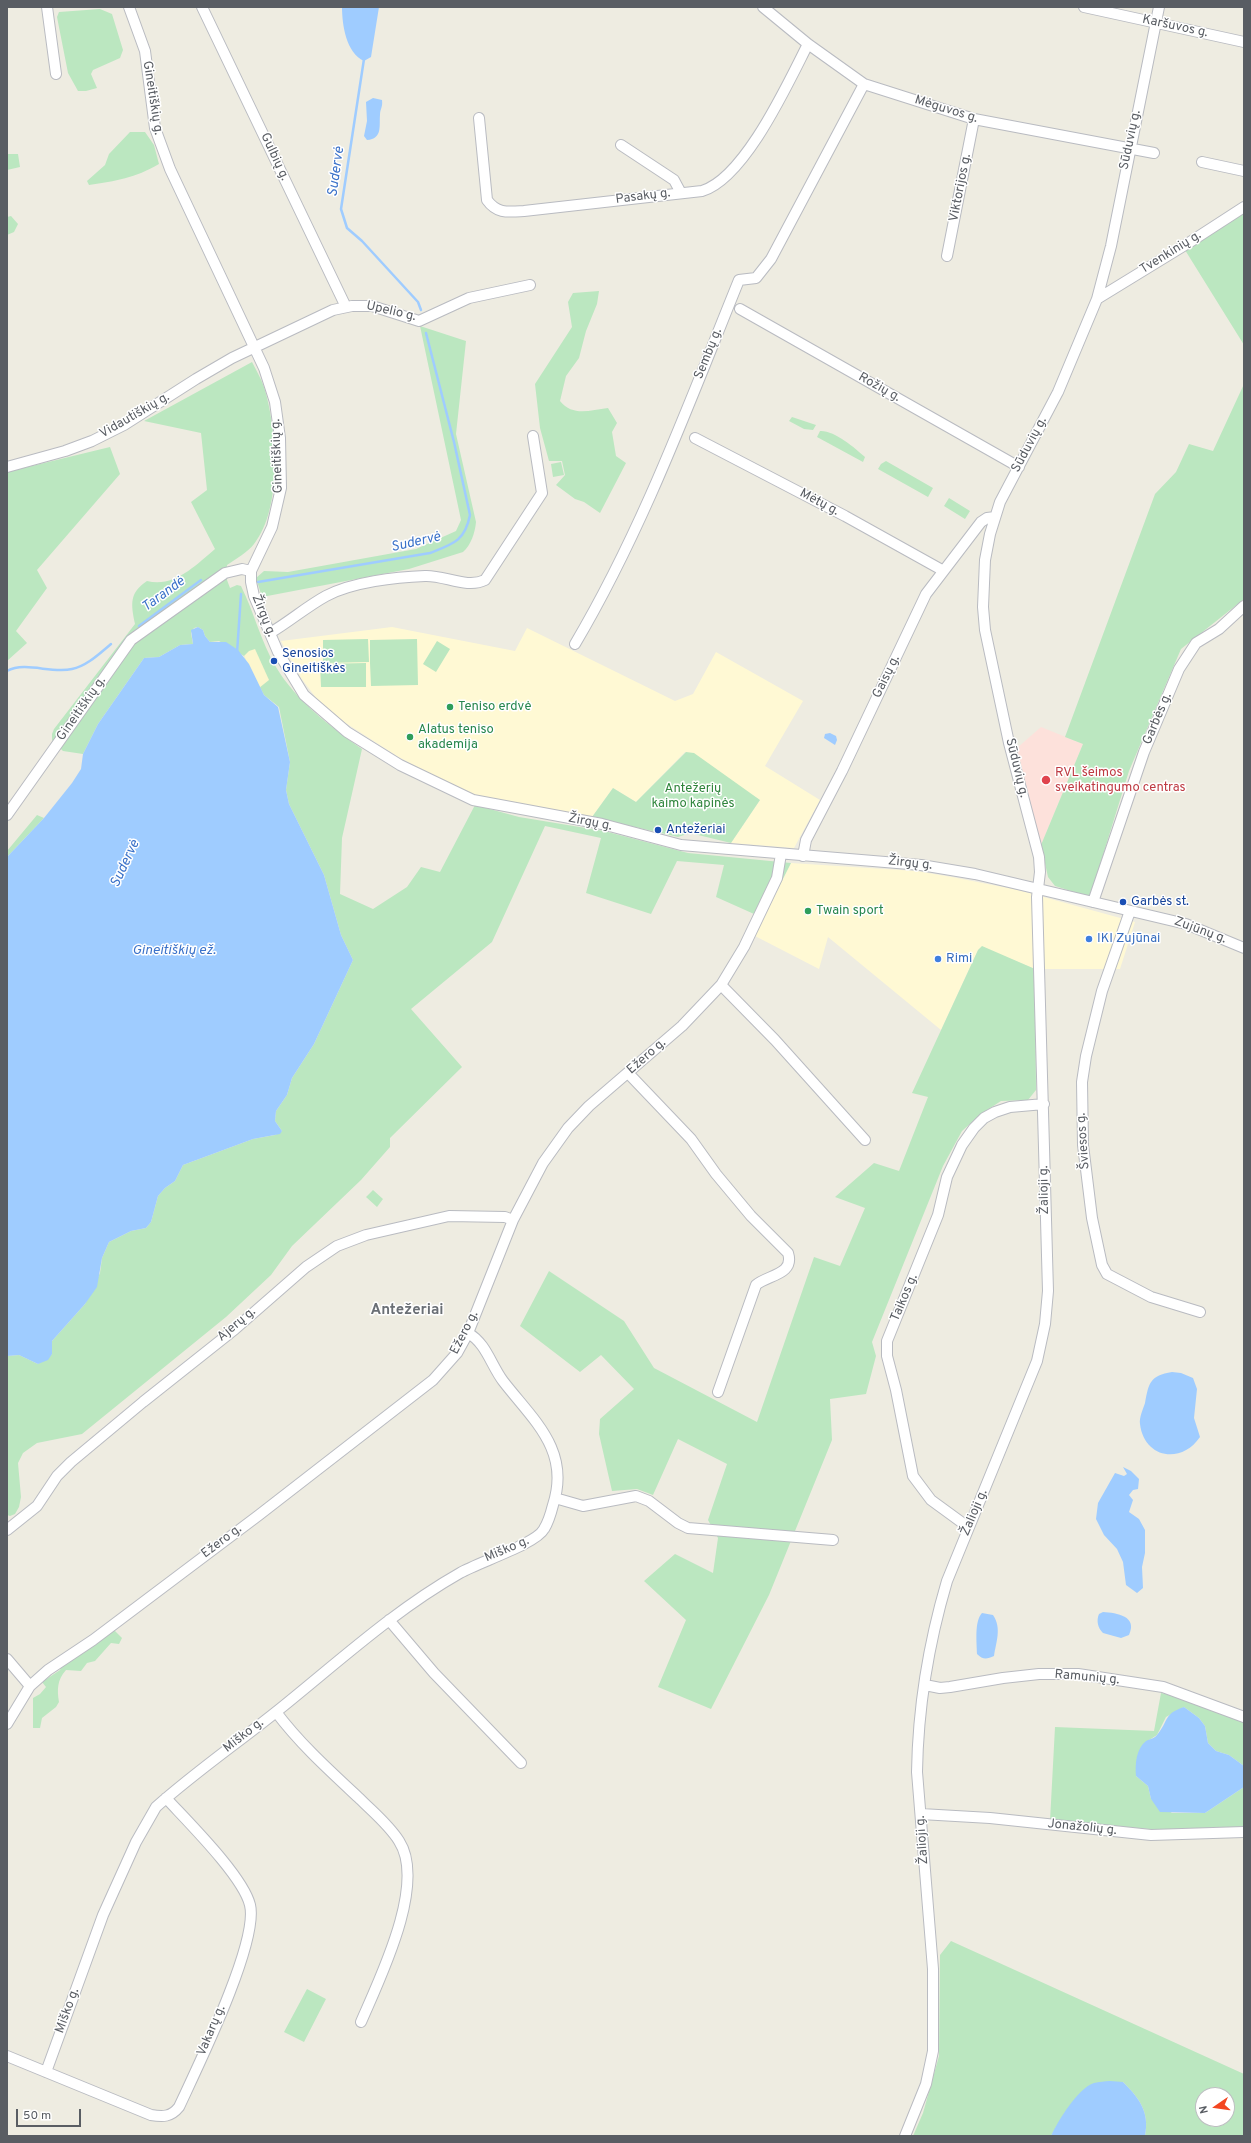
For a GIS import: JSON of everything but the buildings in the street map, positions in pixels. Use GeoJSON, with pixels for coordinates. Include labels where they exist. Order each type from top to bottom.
{"type":"FeatureCollection","features":[{"type":"Feature","properties":{"kind":"street"},"geometry":{"type":"LineString","coordinates":[[47,7],[56,74]]}},
{"type":"Feature","properties":{"kind":"street","name":"Gineitiškių g."},"geometry":{"type":"LineString","coordinates":[[7,815],[131,640],[225,574],[242,569],[251,571],[276,515],[281,473],[279,432],[275,402],[268,378],[170,169],[160,144],[152,116],[144,51],[129,7]]}},
{"type":"Feature","properties":{"kind":"street","name":"Gulbių g."},"geometry":{"type":"LineString","coordinates":[[202,7],[346,307]]}},
{"type":"Feature","properties":{"kind":"street","name":"Mėguvos g."},"geometry":{"type":"LineString","coordinates":[[763,7],[808,44],[864,84],[974,119],[1154,153]]}},
{"type":"Feature","properties":{"kind":"street","name":"Karšuvos g."},"geometry":{"type":"LineString","coordinates":[[1084,7],[1156,24],[1244,42]]}},
{"type":"Feature","properties":{"kind":"street","name":"Sūduvių g."},"geometry":{"type":"LineString","coordinates":[[1039,889],[1039,857],[1009,743],[985,630],[983,583],[990,534],[994,517],[1000,502],[1058,392],[1097,299],[1111,246],[1129,148],[1159,7]]}},
{"type":"Feature","properties":{"kind":"street","name":"Pasakų g."},"geometry":{"type":"LineString","coordinates":[[479,118],[487,200],[492,208],[498,211],[524,211],[709,189],[729,173],[763,130],[808,44]]}},
{"type":"Feature","properties":{"kind":"street","name":"Sembų g."},"geometry":{"type":"LineString","coordinates":[[575,644],[635,531],[677,436],[739,280],[756,278],[771,259],[864,84]]}},
{"type":"Feature","properties":{"kind":"street","name":"Viktorijos g."},"geometry":{"type":"LineString","coordinates":[[947,256],[974,119]]}},
{"type":"Feature","properties":{"kind":"street"},"geometry":{"type":"LineString","coordinates":[[621,145],[674,180],[681,192]]}},
{"type":"Feature","properties":{"kind":"street"},"geometry":{"type":"LineString","coordinates":[[1202,162],[1244,171]]}},
{"type":"Feature","properties":{"kind":"street","name":"Tvenkinių g."},"geometry":{"type":"LineString","coordinates":[[1097,299],[1190,242],[1244,206]]}},
{"type":"Feature","properties":{"kind":"street","name":"Upelio g."},"geometry":{"type":"LineString","coordinates":[[254,347],[333,310],[346,307],[372,306],[420,321],[469,298],[530,285]]}},
{"type":"Feature","properties":{"kind":"street","name":"Rožių g."},"geometry":{"type":"LineString","coordinates":[[740,309],[1019,467]]}},
{"type":"Feature","properties":{"kind":"street","name":"Vidautiškių g."},"geometry":{"type":"LineString","coordinates":[[7,467],[65,451],[112,431],[196,378],[254,347]]}},
{"type":"Feature","properties":{"kind":"street"},"geometry":{"type":"LineString","coordinates":[[270,633],[327,596],[346,589],[401,578],[426,576],[475,583],[485,580],[542,493],[533,436]]}},
{"type":"Feature","properties":{"kind":"street","name":"Mėtų g."},"geometry":{"type":"LineString","coordinates":[[695,438],[838,512],[942,570]]}},
{"type":"Feature","properties":{"kind":"street","name":"Gaisų g."},"geometry":{"type":"LineString","coordinates":[[803,856],[806,840],[842,771],[926,594],[942,570],[959,552],[980,522],[986,518],[994,517]]}},
{"type":"Feature","properties":{"kind":"street","name":"Žirgų g."},"geometry":{"type":"LineString","coordinates":[[251,571],[254,596],[278,652],[304,695],[322,712],[377,752],[465,797],[497,805],[602,824],[681,845],[921,865],[975,874],[1039,889]]}},
{"type":"Feature","properties":{"kind":"street","name":"Garbės g."},"geometry":{"type":"LineString","coordinates":[[1093,902],[1144,752],[1180,669],[1196,643],[1219,629],[1244,606]]}},
{"type":"Feature","properties":{"kind":"street","name":"Ežero g."},"geometry":{"type":"LineString","coordinates":[[7,1724],[30,1686],[48,1670],[106,1630],[411,1399],[433,1380],[457,1353],[468,1333],[513,1220],[543,1163],[561,1137],[589,1106],[682,1026],[721,985],[744,947],[777,878],[780,854]]}},
{"type":"Feature","properties":{"kind":"street","name":"Zujūnų g."},"geometry":{"type":"LineString","coordinates":[[1039,889],[1186,924],[1244,948]]}},
{"type":"Feature","properties":{"kind":"street","name":"Žalioji g."},"geometry":{"type":"LineString","coordinates":[[905,2136],[926,2084],[933,2051],[933,1969],[918,1772],[918,1740],[925,1685],[938,1612],[947,1581],[968,1527],[1022,1402],[1037,1361],[1044,1331],[1048,1291],[1044,1104],[1037,897],[1039,889]]}},
{"type":"Feature","properties":{"kind":"street","name":"Šviesos g."},"geometry":{"type":"LineString","coordinates":[[1130,911],[1102,991],[1086,1056],[1082,1082],[1083,1145],[1092,1218],[1102,1265],[1107,1274],[1151,1297],[1200,1312]]}},
{"type":"Feature","properties":{"kind":"street"},"geometry":{"type":"LineString","coordinates":[[721,985],[775,1040],[865,1140]]}},
{"type":"Feature","properties":{"kind":"street"},"geometry":{"type":"LineString","coordinates":[[628,1073],[691,1139],[716,1174],[750,1216],[788,1253],[790,1258],[786,1270],[767,1277],[756,1285],[718,1392]]}},
{"type":"Feature","properties":{"kind":"street","name":"Taikos g."},"geometry":{"type":"LineString","coordinates":[[968,1527],[931,1500],[913,1476],[896,1390],[887,1356],[887,1341],[936,1222],[947,1177],[962,1145],[979,1123],[995,1112],[1010,1107],[1044,1104]]}},
{"type":"Feature","properties":{"kind":"street","name":"Ajerų g."},"geometry":{"type":"LineString","coordinates":[[7,1530],[37,1506],[57,1476],[71,1462],[142,1402],[235,1329],[306,1267],[337,1246],[351,1239],[449,1216],[504,1217],[513,1220]]}},
{"type":"Feature","properties":{"kind":"street","name":"Miško g."},"geometry":{"type":"LineString","coordinates":[[46,2072],[103,1915],[149,1816],[166,1798],[276,1712],[389,1620],[438,1585],[478,1563],[538,1537],[544,1530],[556,1498],[559,1478],[557,1465],[548,1438],[502,1380],[480,1342],[468,1333]]}},
{"type":"Feature","properties":{"kind":"street"},"geometry":{"type":"LineString","coordinates":[[556,1498],[583,1506],[636,1496],[649,1501],[678,1523],[688,1528],[834,1540]]}},
{"type":"Feature","properties":{"kind":"street"},"geometry":{"type":"LineString","coordinates":[[389,1620],[434,1673],[521,1763]]}},
{"type":"Feature","properties":{"kind":"street"},"geometry":{"type":"LineString","coordinates":[[7,1659],[30,1686]]}},
{"type":"Feature","properties":{"kind":"street","name":"Ramunių g."},"geometry":{"type":"LineString","coordinates":[[925,1685],[945,1688],[1003,1678],[1039,1674],[1078,1674],[1164,1688],[1244,1716]]}},
{"type":"Feature","properties":{"kind":"street"},"geometry":{"type":"LineString","coordinates":[[276,1712],[294,1736],[384,1822],[400,1841],[404,1853],[407,1879],[405,1901],[398,1933],[387,1963],[361,2022]]}},
{"type":"Feature","properties":{"kind":"street","name":"Vakarų g."},"geometry":{"type":"LineString","coordinates":[[7,2056],[151,2115],[165,2117],[175,2112],[180,2107],[236,1974],[248,1937],[251,1918],[250,1906],[244,1892],[217,1854],[166,1798]]}},
{"type":"Feature","properties":{"kind":"street","name":"Jonažolių g."},"geometry":{"type":"LineString","coordinates":[[921,1814],[990,1818],[1150,1835],[1244,1832]]}},
{"type":"Feature","properties":{"kind":"shaded area"},"geometry":{"type":"Polygon","coordinates":[[[392,627],[515,651],[527,628],[675,701],[693,694],[716,652],[803,701],[765,766],[820,800],[794,848],[731,843],[760,800],[685,752],[636,802],[613,788],[592,817],[475,796],[442,781],[397,756],[344,722],[317,699],[301,678],[281,641],[392,627]]]}},
{"type":"Feature","properties":{"kind":"shaded area","name":"RVL šeimos sveikatingumo centras"},"geometry":{"type":"Polygon","coordinates":[[[1041,727],[1083,744],[1041,845],[1017,748],[1041,727]]]}},
{"type":"Feature","properties":{"kind":"shaded area"},"geometry":{"type":"Polygon","coordinates":[[[791,863],[916,871],[952,877],[1018,890],[1135,922],[1120,969],[1035,969],[982,947],[978,950],[941,1030],[828,937],[819,969],[755,936],[791,863]]]}},
{"type":"Feature","properties":{"kind":"green space"},"geometry":{"type":"Polygon","coordinates":[[[100,9],[112,14],[123,50],[120,58],[93,70],[91,74],[97,88],[86,91],[78,91],[68,73],[57,17],[59,12],[100,9]]]}},
{"type":"Feature","properties":{"kind":"green space"},"geometry":{"type":"Polygon","coordinates":[[[130,132],[145,132],[154,145],[159,164],[142,173],[108,182],[89,185],[87,181],[105,165],[109,154],[130,132]]]}},
{"type":"Feature","properties":{"kind":"green space"},"geometry":{"type":"Polygon","coordinates":[[[7,154],[18,154],[20,167],[7,170],[7,154]]]}},
{"type":"Feature","properties":{"kind":"green space"},"geometry":{"type":"Polygon","coordinates":[[[1244,212],[1244,345],[1185,250],[1244,212]]]}},
{"type":"Feature","properties":{"kind":"green space"},"geometry":{"type":"Polygon","coordinates":[[[11,216],[18,224],[14,232],[7,235],[7,217],[11,216]]]}},
{"type":"Feature","properties":{"kind":"green space"},"geometry":{"type":"Polygon","coordinates":[[[599,291],[597,304],[586,331],[579,358],[566,376],[560,401],[565,406],[576,411],[608,408],[617,423],[612,432],[616,456],[626,463],[600,513],[584,502],[575,499],[556,485],[565,475],[562,461],[549,461],[540,428],[535,384],[572,327],[568,302],[573,293],[599,291]]]}},
{"type":"Feature","properties":{"kind":"green space"},"geometry":{"type":"Polygon","coordinates":[[[420,326],[466,341],[456,434],[476,522],[474,534],[466,549],[463,552],[409,569],[262,597],[256,578],[264,571],[288,572],[416,549],[456,531],[461,520],[420,326]]]}},
{"type":"Feature","properties":{"kind":"green space"},"geometry":{"type":"Polygon","coordinates":[[[252,362],[264,387],[272,424],[275,467],[273,489],[270,510],[263,529],[251,547],[227,565],[227,580],[230,588],[237,585],[241,586],[266,647],[284,680],[315,712],[362,749],[342,838],[340,894],[373,909],[407,887],[421,867],[440,872],[475,805],[519,817],[604,831],[688,853],[791,863],[763,918],[716,897],[724,865],[677,861],[651,914],[586,893],[601,838],[545,826],[492,942],[411,1009],[462,1067],[390,1138],[390,1147],[361,1180],[292,1246],[271,1275],[226,1317],[82,1434],[37,1443],[23,1453],[18,1463],[21,1497],[19,1507],[15,1514],[10,1516],[7,1515],[7,1356],[19,1355],[38,1364],[52,1354],[52,1341],[85,1304],[100,1273],[102,1258],[109,1242],[131,1231],[146,1228],[151,1222],[158,1196],[165,1188],[175,1181],[183,1165],[253,1139],[275,1135],[282,1131],[275,1121],[276,1111],[287,1095],[292,1078],[314,1044],[353,960],[341,935],[324,875],[289,804],[286,790],[290,762],[279,707],[264,695],[244,656],[219,641],[210,642],[205,636],[203,630],[198,627],[194,628],[191,633],[193,644],[180,645],[159,657],[144,658],[98,724],[83,754],[63,751],[52,740],[54,729],[135,624],[132,605],[134,595],[141,585],[147,581],[166,581],[184,574],[215,549],[191,502],[207,490],[201,433],[144,421],[252,362]]]}},
{"type":"Feature","properties":{"kind":"green space"},"geometry":{"type":"Polygon","coordinates":[[[1244,384],[1244,599],[1181,649],[1129,771],[1090,897],[1055,886],[1048,877],[1041,845],[1083,744],[1065,737],[1155,494],[1176,472],[1189,444],[1213,451],[1244,384]]]}},
{"type":"Feature","properties":{"kind":"green space"},"geometry":{"type":"Polygon","coordinates":[[[792,417],[816,425],[813,430],[804,429],[789,421],[792,417]]]}},
{"type":"Feature","properties":{"kind":"green space"},"geometry":{"type":"Polygon","coordinates":[[[820,431],[826,431],[838,436],[865,457],[863,462],[817,437],[820,431]]]}},
{"type":"Feature","properties":{"kind":"green space"},"geometry":{"type":"Polygon","coordinates":[[[110,447],[120,474],[37,570],[47,588],[16,631],[27,643],[7,661],[7,472],[110,447]]]}},
{"type":"Feature","properties":{"kind":"green space"},"geometry":{"type":"Polygon","coordinates":[[[886,461],[933,488],[928,497],[878,469],[881,464],[886,461]]]}},
{"type":"Feature","properties":{"kind":"green space"},"geometry":{"type":"Polygon","coordinates":[[[561,462],[564,475],[553,477],[551,464],[561,462]]]}},
{"type":"Feature","properties":{"kind":"green space"},"geometry":{"type":"Polygon","coordinates":[[[949,498],[970,511],[965,519],[944,506],[949,498]]]}},
{"type":"Feature","properties":{"kind":"green space"},"geometry":{"type":"Polygon","coordinates":[[[368,639],[369,662],[323,663],[323,640],[368,639]]]}},
{"type":"Feature","properties":{"kind":"green space"},"geometry":{"type":"Polygon","coordinates":[[[417,639],[418,685],[371,686],[370,640],[417,639]]]}},
{"type":"Feature","properties":{"kind":"green space"},"geometry":{"type":"Polygon","coordinates":[[[437,641],[450,649],[436,672],[423,664],[437,641]]]}},
{"type":"Feature","properties":{"kind":"green space"},"geometry":{"type":"Polygon","coordinates":[[[366,663],[366,687],[321,687],[320,664],[366,663]]]}},
{"type":"Feature","properties":{"kind":"green space","name":"Antežerių kaimo kapinės"},"geometry":{"type":"Polygon","coordinates":[[[686,752],[694,753],[760,800],[731,843],[690,833],[678,837],[592,817],[613,788],[636,802],[686,752]]]}},
{"type":"Feature","properties":{"kind":"green space"},"geometry":{"type":"Polygon","coordinates":[[[37,815],[44,818],[7,857],[7,851],[37,815]]]}},
{"type":"Feature","properties":{"kind":"green space"},"geometry":{"type":"Polygon","coordinates":[[[982,946],[1035,969],[1036,1090],[1028,1100],[1001,1101],[981,1114],[962,1131],[943,1166],[872,1342],[876,1356],[866,1394],[830,1399],[832,1440],[769,1595],[711,1709],[658,1687],[686,1620],[644,1581],[675,1554],[713,1573],[718,1538],[708,1520],[727,1464],[678,1439],[653,1495],[637,1489],[612,1491],[599,1434],[600,1419],[634,1389],[601,1355],[580,1372],[520,1326],[549,1271],[624,1321],[654,1368],[757,1422],[814,1257],[840,1266],[865,1208],[835,1197],[874,1163],[899,1171],[928,1097],[912,1093],[978,950],[982,946]]]}},
{"type":"Feature","properties":{"kind":"green space"},"geometry":{"type":"Polygon","coordinates":[[[373,1190],[383,1199],[377,1207],[366,1197],[373,1190]]]}},
{"type":"Feature","properties":{"kind":"green space"},"geometry":{"type":"Polygon","coordinates":[[[114,1630],[122,1638],[119,1644],[111,1643],[95,1661],[87,1663],[81,1671],[66,1670],[58,1685],[59,1702],[56,1707],[42,1718],[40,1728],[33,1728],[33,1698],[40,1694],[46,1687],[42,1682],[60,1670],[63,1663],[114,1630]]]}},
{"type":"Feature","properties":{"kind":"green space"},"geometry":{"type":"Polygon","coordinates":[[[1161,1693],[1180,1697],[1244,1720],[1244,1766],[1229,1755],[1216,1751],[1208,1743],[1205,1726],[1199,1718],[1184,1707],[1166,1717],[1157,1735],[1146,1742],[1136,1776],[1148,1786],[1151,1799],[1172,1813],[1205,1813],[1244,1787],[1244,1829],[1150,1829],[1050,1821],[1055,1727],[1154,1731],[1161,1693]]]}},
{"type":"Feature","properties":{"kind":"green space"},"geometry":{"type":"Polygon","coordinates":[[[951,1941],[1244,2074],[1244,2136],[1145,2136],[1146,2120],[1142,2106],[1123,2082],[1056,2127],[1051,2136],[913,2136],[923,2113],[939,2056],[940,1955],[951,1941]]]}},
{"type":"Feature","properties":{"kind":"green space"},"geometry":{"type":"Polygon","coordinates":[[[307,1989],[326,1999],[304,2042],[284,2032],[307,1989]]]}},
{"type":"Feature","properties":{"kind":"sand"},"geometry":{"type":"Polygon","coordinates":[[[255,649],[269,680],[259,688],[244,656],[249,651],[255,649]]]}},
{"type":"Feature","properties":{"kind":"water"},"geometry":{"type":"Polygon","coordinates":[[[342,7],[379,7],[371,57],[364,61],[353,52],[349,45],[344,29],[342,7]]]}},
{"type":"Feature","properties":{"kind":"water"},"geometry":{"type":"Polygon","coordinates":[[[373,98],[382,100],[380,127],[376,137],[367,140],[364,136],[367,121],[366,102],[373,98]]]}},
{"type":"Feature","properties":{"kind":"water","name":"Gineitiškių ež."},"geometry":{"type":"Polygon","coordinates":[[[198,627],[203,630],[205,636],[210,642],[226,642],[238,650],[249,664],[264,695],[278,707],[290,762],[286,790],[289,804],[324,875],[341,935],[353,960],[314,1044],[292,1078],[287,1095],[276,1111],[275,1121],[282,1131],[280,1134],[253,1139],[183,1165],[175,1181],[165,1188],[158,1196],[151,1222],[146,1228],[131,1231],[109,1242],[102,1258],[97,1287],[85,1304],[52,1341],[52,1354],[48,1360],[38,1364],[19,1355],[7,1356],[7,857],[44,818],[72,783],[81,769],[83,754],[98,724],[144,658],[159,657],[180,645],[193,644],[191,630],[198,627]]]}},
{"type":"Feature","properties":{"kind":"water"},"geometry":{"type":"Polygon","coordinates":[[[830,733],[836,736],[837,740],[835,745],[824,738],[825,734],[830,733]]]}},
{"type":"Feature","properties":{"kind":"water"},"geometry":{"type":"Polygon","coordinates":[[[1172,1372],[1181,1373],[1193,1378],[1197,1389],[1194,1418],[1200,1437],[1192,1446],[1183,1452],[1164,1454],[1148,1444],[1143,1435],[1140,1422],[1148,1390],[1152,1381],[1159,1376],[1172,1372]]]}},
{"type":"Feature","properties":{"kind":"water"},"geometry":{"type":"Polygon","coordinates":[[[1123,1467],[1131,1471],[1139,1479],[1138,1489],[1133,1490],[1129,1495],[1133,1500],[1129,1512],[1139,1519],[1145,1530],[1145,1553],[1142,1567],[1143,1588],[1137,1593],[1126,1585],[1123,1562],[1117,1549],[1104,1535],[1096,1519],[1098,1503],[1115,1473],[1124,1476],[1127,1474],[1123,1467]]]}},
{"type":"Feature","properties":{"kind":"water"},"geometry":{"type":"Polygon","coordinates":[[[1103,1612],[1114,1613],[1125,1617],[1131,1624],[1129,1635],[1121,1638],[1103,1633],[1099,1627],[1098,1617],[1099,1614],[1103,1612]]]}},
{"type":"Feature","properties":{"kind":"water"},"geometry":{"type":"Polygon","coordinates":[[[982,1613],[993,1615],[996,1620],[998,1630],[994,1656],[987,1658],[983,1658],[977,1654],[977,1627],[979,1617],[982,1613]]]}},
{"type":"Feature","properties":{"kind":"water"},"geometry":{"type":"Polygon","coordinates":[[[1184,1707],[1199,1718],[1205,1726],[1208,1743],[1216,1751],[1229,1755],[1244,1766],[1244,1787],[1205,1813],[1160,1812],[1151,1799],[1148,1786],[1136,1776],[1137,1757],[1140,1748],[1146,1741],[1156,1736],[1169,1715],[1184,1707]]]}},
{"type":"Feature","properties":{"kind":"water"},"geometry":{"type":"Polygon","coordinates":[[[1110,2081],[1123,2082],[1142,2106],[1146,2120],[1145,2136],[1051,2136],[1063,2114],[1082,2091],[1094,2083],[1110,2081]]]}},
{"type":"Feature","properties":{"kind":"waterway","name":"Sudervė"},"geometry":{"type":"LineString","coordinates":[[364,59],[341,209],[347,228],[362,241],[418,302],[421,310]]}},
{"type":"Feature","properties":{"kind":"waterway","name":"Sudervė"},"geometry":{"type":"LineString","coordinates":[[258,582],[430,553],[451,544],[465,531],[470,515],[454,442],[426,333]]}},
{"type":"Feature","properties":{"kind":"waterway","name":"Tarandė"},"geometry":{"type":"LineString","coordinates":[[139,626],[201,580]]}},
{"type":"Feature","properties":{"kind":"waterway","name":"Sudervė"},"geometry":{"type":"LineString","coordinates":[[237,653],[241,594]]}},
{"type":"Feature","properties":{"kind":"waterway","name":"Tarandė"},"geometry":{"type":"LineString","coordinates":[[7,671],[22,667],[56,670],[72,669],[88,662],[111,644]]}},
{"type":"Feature","properties":{"kind":"place","name":"Senosios Gineitiškės"},"geometry":{"type":"Point","coordinates":[274,661]}},
{"type":"Feature","properties":{"kind":"place","name":"Teniso erdvė"},"geometry":{"type":"Point","coordinates":[450,707]}},
{"type":"Feature","properties":{"kind":"place","name":"Alatus teniso akademija"},"geometry":{"type":"Point","coordinates":[410,737]}},
{"type":"Feature","properties":{"kind":"place","name":"RVL šeimos sveikatingumo centras"},"geometry":{"type":"Point","coordinates":[1046,780]}},
{"type":"Feature","properties":{"kind":"place","name":"Antežeriai"},"geometry":{"type":"Point","coordinates":[658,830]}},
{"type":"Feature","properties":{"kind":"place","name":"Garbės st."},"geometry":{"type":"Point","coordinates":[1123,902]}},
{"type":"Feature","properties":{"kind":"place","name":"Twain sport"},"geometry":{"type":"Point","coordinates":[808,911]}},
{"type":"Feature","properties":{"kind":"place","name":"IKI Zujūnai"},"geometry":{"type":"Point","coordinates":[1089,939]}},
{"type":"Feature","properties":{"kind":"place","name":"Rimi"},"geometry":{"type":"Point","coordinates":[938,959]}},
{"type":"Feature","properties":{"kind":"district","name":"Antežeriai"},"geometry":{"type":"Point","coordinates":[407,1311]}}]}
